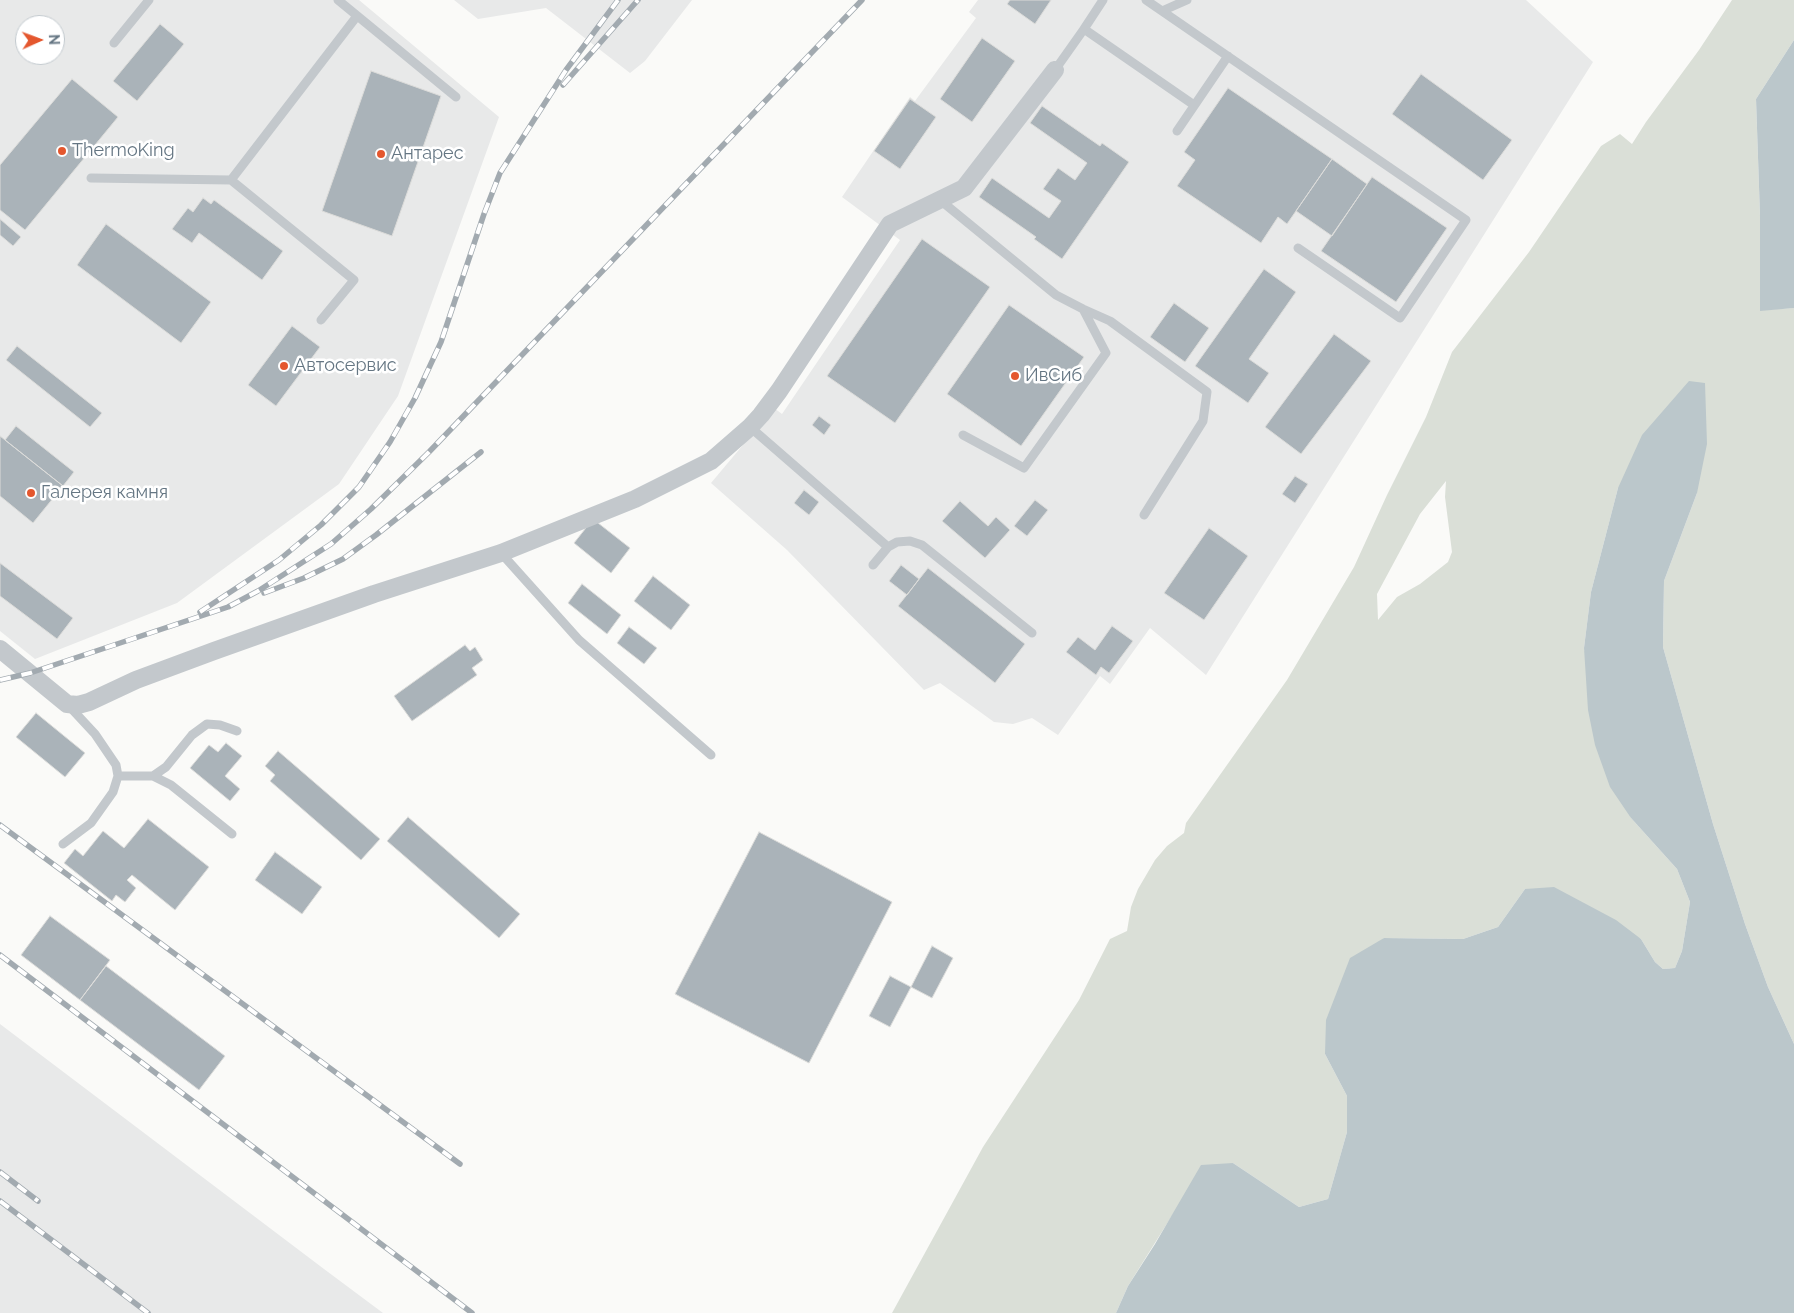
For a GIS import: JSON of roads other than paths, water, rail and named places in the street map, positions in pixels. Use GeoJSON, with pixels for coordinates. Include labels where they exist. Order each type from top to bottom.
{"type":"FeatureCollection","features":[{"type":"Feature","properties":{"kind":"street"},"geometry":{"type":"LineString","coordinates":[[0,649],[67,704],[78,705],[89,702],[136,680],[214,651],[374,594],[501,553],[635,499],[711,461],[761,415],[890,224],[964,188],[1055,70]]}},
{"type":"Feature","properties":{"kind":"lane"},"geometry":{"type":"LineString","coordinates":[[114,43],[149,0]]}},
{"type":"Feature","properties":{"kind":"lane"},"geometry":{"type":"LineString","coordinates":[[338,0],[456,97]]}},
{"type":"Feature","properties":{"kind":"lane"},"geometry":{"type":"LineString","coordinates":[[1055,70],[1103,0]]}},
{"type":"Feature","properties":{"kind":"lane"},"geometry":{"type":"LineString","coordinates":[[1146,0],[1466,220],[1400,318],[1298,248]]}},
{"type":"Feature","properties":{"kind":"lane"},"geometry":{"type":"LineString","coordinates":[[1162,11],[1187,0]]}},
{"type":"Feature","properties":{"kind":"lane"},"geometry":{"type":"LineString","coordinates":[[230,180],[357,16]]}},
{"type":"Feature","properties":{"kind":"lane"},"geometry":{"type":"LineString","coordinates":[[1084,29],[1194,105]]}},
{"type":"Feature","properties":{"kind":"lane"},"geometry":{"type":"LineString","coordinates":[[1177,131],[1228,56]]}},
{"type":"Feature","properties":{"kind":"lane"},"geometry":{"type":"LineString","coordinates":[[91,178],[230,180],[354,280],[322,320]]}},
{"type":"Feature","properties":{"kind":"lane"},"geometry":{"type":"LineString","coordinates":[[940,200],[1056,295],[1083,310],[1110,321],[1207,392],[1202,421],[1144,515]]}},
{"type":"Feature","properties":{"kind":"lane"},"geometry":{"type":"LineString","coordinates":[[963,436],[1024,468],[1106,353],[1083,310]]}},
{"type":"Feature","properties":{"kind":"lane"},"geometry":{"type":"LineString","coordinates":[[750,427],[888,547]]}},
{"type":"Feature","properties":{"kind":"lane"},"geometry":{"type":"LineString","coordinates":[[872,565],[888,547],[897,542],[910,541],[922,545],[1032,633]]}},
{"type":"Feature","properties":{"kind":"lane"},"geometry":{"type":"LineString","coordinates":[[501,553],[579,640],[711,755]]}},
{"type":"Feature","properties":{"kind":"lane"},"geometry":{"type":"LineString","coordinates":[[63,844],[91,823],[113,792],[118,776],[116,765],[95,734],[67,704]]}},
{"type":"Feature","properties":{"kind":"lane"},"geometry":{"type":"LineString","coordinates":[[153,776],[166,767],[192,735],[207,724],[220,724],[237,732]]}},
{"type":"Feature","properties":{"kind":"lane"},"geometry":{"type":"LineString","coordinates":[[118,776],[153,776],[171,785],[232,834]]}},
{"type":"Feature","properties":{"kind":"railway"},"geometry":{"type":"LineString","coordinates":[[200,612],[279,560],[321,525],[359,487],[390,442],[415,398],[441,342],[484,214],[500,173],[566,70],[618,0]]}},
{"type":"Feature","properties":{"kind":"railway"},"geometry":{"type":"LineString","coordinates":[[563,85],[638,0]]}},
{"type":"Feature","properties":{"kind":"railway"},"geometry":{"type":"LineString","coordinates":[[0,680],[30,673],[228,607],[258,591],[331,544],[371,509],[429,452],[862,0]]}},
{"type":"Feature","properties":{"kind":"railway"},"geometry":{"type":"LineString","coordinates":[[264,593],[304,578],[343,559],[481,452]]}},
{"type":"Feature","properties":{"kind":"railway"},"geometry":{"type":"LineString","coordinates":[[0,825],[460,1164]]}},
{"type":"Feature","properties":{"kind":"railway"},"geometry":{"type":"LineString","coordinates":[[0,955],[472,1313]]}},
{"type":"Feature","properties":{"kind":"railway"},"geometry":{"type":"LineString","coordinates":[[0,1172],[38,1201]]}},
{"type":"Feature","properties":{"kind":"railway"},"geometry":{"type":"LineString","coordinates":[[0,1201],[148,1313]]}},
{"type":"Feature","properties":{"kind":"place","name":"ThermoKing"},"geometry":{"type":"Point","coordinates":[62,151]}},
{"type":"Feature","properties":{"kind":"place","name":"Антарес"},"geometry":{"type":"Point","coordinates":[381,154]}},
{"type":"Feature","properties":{"kind":"place","name":"Автосервис"},"geometry":{"type":"Point","coordinates":[284,366]}},
{"type":"Feature","properties":{"kind":"place","name":"ИвСиб"},"geometry":{"type":"Point","coordinates":[1015,376]}},
{"type":"Feature","properties":{"kind":"place","name":"Галерея камня"},"geometry":{"type":"Point","coordinates":[31,493]}}]}
